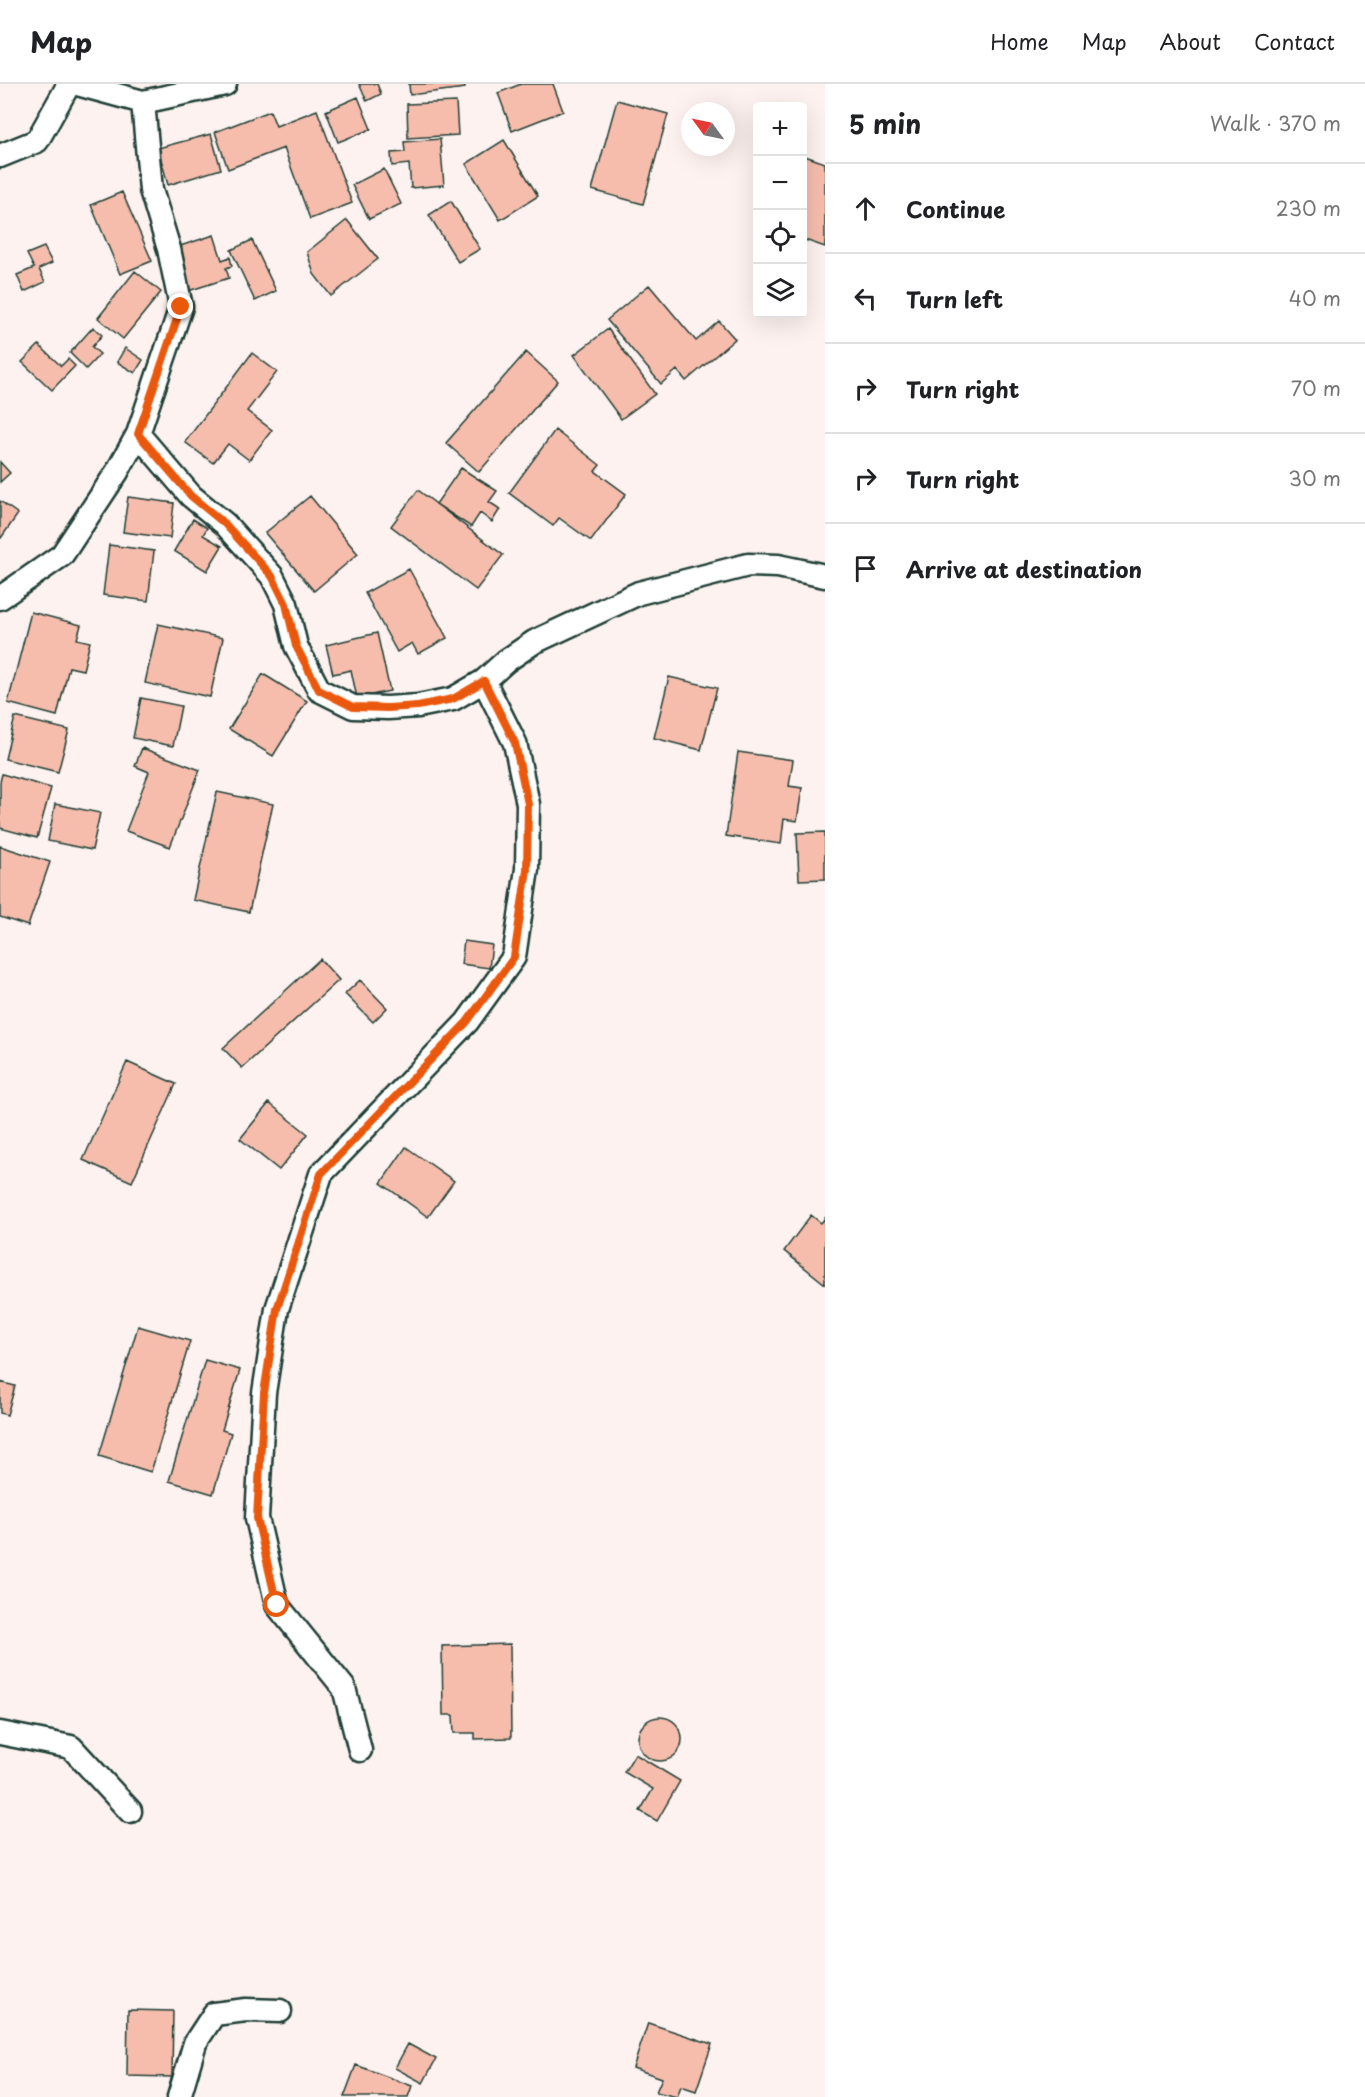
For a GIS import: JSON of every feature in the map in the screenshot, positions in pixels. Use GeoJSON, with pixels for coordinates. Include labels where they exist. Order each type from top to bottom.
{"type":"FeatureCollection","features":[{"type":"Feature","properties":{"kind":"street"},"geometry":{"type":"LineString","coordinates":[[0,156],[38,141],[69,84]]}},
{"type":"Feature","properties":{"kind":"street"},"geometry":{"type":"LineString","coordinates":[[77,84],[143,102],[225,84]]}},
{"type":"Feature","properties":{"kind":"street"},"geometry":{"type":"LineString","coordinates":[[0,598],[62,555],[117,472],[138,434],[181,307],[169,249],[151,190],[143,102]]}},
{"type":"Feature","properties":{"kind":"street"},"geometry":{"type":"LineString","coordinates":[[138,434],[191,496],[225,524],[272,576],[286,604],[296,646],[319,690],[353,707],[418,706],[453,699],[484,681],[506,661],[534,642],[639,593],[748,565],[778,566],[825,576]]}},
{"type":"Feature","properties":{"kind":"street"},"geometry":{"type":"LineString","coordinates":[[360,1750],[344,1688],[277,1605],[257,1518],[264,1393],[277,1309],[321,1174],[467,1022],[514,957],[527,870],[528,804],[515,743],[484,681]]}},
{"type":"Feature","properties":{"kind":"street"},"geometry":{"type":"LineString","coordinates":[[0,1733],[71,1747],[130,1811]]}},
{"type":"Feature","properties":{"kind":"street"},"geometry":{"type":"LineString","coordinates":[[179,2097],[195,2043],[214,2014],[246,2010],[280,2011]]}},
{"type":"Feature","properties":{"kind":"building"},"geometry":{"type":"Polygon","coordinates":[[[359,84],[377,84],[381,94],[367,101],[359,84]]]}},
{"type":"Feature","properties":{"kind":"building"},"geometry":{"type":"Polygon","coordinates":[[[409,84],[465,84],[465,88],[410,95],[409,84]]]}},
{"type":"Feature","properties":{"kind":"building"},"geometry":{"type":"Polygon","coordinates":[[[521,84],[553,84],[563,111],[512,131],[498,93],[521,84]]]}},
{"type":"Feature","properties":{"kind":"building"},"geometry":{"type":"Polygon","coordinates":[[[358,97],[371,129],[338,142],[326,111],[358,97]]]}},
{"type":"Feature","properties":{"kind":"building"},"geometry":{"type":"Polygon","coordinates":[[[617,100],[668,114],[643,204],[592,190],[617,100]]]}},
{"type":"Feature","properties":{"kind":"building"},"geometry":{"type":"Polygon","coordinates":[[[456,102],[458,135],[408,138],[407,104],[456,102]]]}},
{"type":"Feature","properties":{"kind":"building"},"geometry":{"type":"Polygon","coordinates":[[[317,110],[352,203],[310,219],[284,148],[228,169],[215,132],[270,111],[276,126],[317,110]]]}},
{"type":"Feature","properties":{"kind":"building"},"geometry":{"type":"Polygon","coordinates":[[[211,134],[221,169],[168,185],[158,148],[211,134]]]}},
{"type":"Feature","properties":{"kind":"building"},"geometry":{"type":"Polygon","coordinates":[[[440,139],[444,185],[411,188],[409,164],[392,166],[391,153],[405,152],[404,142],[440,139]]]}},
{"type":"Feature","properties":{"kind":"building"},"geometry":{"type":"Polygon","coordinates":[[[504,140],[538,196],[500,220],[466,164],[504,140]]]}},
{"type":"Feature","properties":{"kind":"building"},"geometry":{"type":"Polygon","coordinates":[[[807,157],[825,163],[825,247],[807,241],[807,157]]]}},
{"type":"Feature","properties":{"kind":"building"},"geometry":{"type":"Polygon","coordinates":[[[384,169],[401,204],[369,219],[352,185],[384,169]]]}},
{"type":"Feature","properties":{"kind":"building"},"geometry":{"type":"Polygon","coordinates":[[[122,192],[152,261],[120,274],[91,205],[122,192]]]}},
{"type":"Feature","properties":{"kind":"building"},"geometry":{"type":"Polygon","coordinates":[[[451,201],[480,249],[458,262],[429,215],[451,201]]]}},
{"type":"Feature","properties":{"kind":"building"},"geometry":{"type":"Polygon","coordinates":[[[347,220],[378,259],[331,296],[314,274],[307,252],[347,220]]]}},
{"type":"Feature","properties":{"kind":"building"},"geometry":{"type":"Polygon","coordinates":[[[214,235],[222,260],[230,257],[232,266],[226,268],[229,278],[188,291],[174,248],[214,235]]]}},
{"type":"Feature","properties":{"kind":"building"},"geometry":{"type":"Polygon","coordinates":[[[252,240],[276,291],[255,301],[231,250],[252,240]]]}},
{"type":"Feature","properties":{"kind":"building"},"geometry":{"type":"Polygon","coordinates":[[[44,247],[52,263],[39,269],[45,282],[24,292],[17,275],[34,268],[27,254],[44,247]]]}},
{"type":"Feature","properties":{"kind":"building"},"geometry":{"type":"Polygon","coordinates":[[[135,271],[161,292],[123,339],[98,318],[135,271]]]}},
{"type":"Feature","properties":{"kind":"building"},"geometry":{"type":"Polygon","coordinates":[[[649,285],[696,341],[719,321],[735,339],[686,381],[677,370],[661,384],[607,320],[649,285]]]}},
{"type":"Feature","properties":{"kind":"building"},"geometry":{"type":"Polygon","coordinates":[[[93,327],[102,335],[92,347],[100,354],[86,369],[70,353],[93,327]]]}},
{"type":"Feature","properties":{"kind":"building"},"geometry":{"type":"Polygon","coordinates":[[[608,329],[655,394],[621,419],[574,355],[608,329]]]}},
{"type":"Feature","properties":{"kind":"building"},"geometry":{"type":"Polygon","coordinates":[[[39,345],[61,366],[68,359],[75,366],[52,390],[22,362],[39,345]]]}},
{"type":"Feature","properties":{"kind":"building"},"geometry":{"type":"Polygon","coordinates":[[[125,348],[143,360],[135,373],[117,362],[125,348]]]}},
{"type":"Feature","properties":{"kind":"building"},"geometry":{"type":"Polygon","coordinates":[[[526,352],[558,381],[479,472],[446,443],[526,352]]]}},
{"type":"Feature","properties":{"kind":"building"},"geometry":{"type":"Polygon","coordinates":[[[252,353],[277,372],[247,411],[272,430],[249,460],[228,444],[213,463],[185,442],[252,353]]]}},
{"type":"Feature","properties":{"kind":"building"},"geometry":{"type":"Polygon","coordinates":[[[555,430],[600,465],[595,471],[626,494],[591,541],[559,518],[553,526],[509,493],[555,430]]]}},
{"type":"Feature","properties":{"kind":"building"},"geometry":{"type":"Polygon","coordinates":[[[0,462],[10,473],[0,482],[0,462]]]}},
{"type":"Feature","properties":{"kind":"building"},"geometry":{"type":"Polygon","coordinates":[[[461,468],[497,491],[489,502],[500,509],[492,522],[480,513],[471,527],[436,504],[461,468]]]}},
{"type":"Feature","properties":{"kind":"building"},"geometry":{"type":"Polygon","coordinates":[[[418,490],[503,555],[476,590],[391,526],[418,490]]]}},
{"type":"Feature","properties":{"kind":"building"},"geometry":{"type":"Polygon","coordinates":[[[310,496],[358,554],[314,591],[265,533],[310,496]]]}},
{"type":"Feature","properties":{"kind":"building"},"geometry":{"type":"Polygon","coordinates":[[[128,497],[174,503],[170,538],[123,532],[128,497]]]}},
{"type":"Feature","properties":{"kind":"building"},"geometry":{"type":"Polygon","coordinates":[[[0,501],[18,514],[1,538],[0,537],[0,501]]]}},
{"type":"Feature","properties":{"kind":"building"},"geometry":{"type":"Polygon","coordinates":[[[193,519],[207,528],[203,535],[222,546],[207,571],[174,551],[193,519]]]}},
{"type":"Feature","properties":{"kind":"building"},"geometry":{"type":"Polygon","coordinates":[[[109,545],[154,551],[148,601],[103,595],[109,545]]]}},
{"type":"Feature","properties":{"kind":"building"},"geometry":{"type":"Polygon","coordinates":[[[409,569],[447,638],[418,654],[412,643],[397,652],[365,593],[409,569]]]}},
{"type":"Feature","properties":{"kind":"building"},"geometry":{"type":"Polygon","coordinates":[[[31,612],[81,625],[77,639],[90,642],[83,670],[69,667],[57,716],[8,703],[31,612]]]}},
{"type":"Feature","properties":{"kind":"building"},"geometry":{"type":"Polygon","coordinates":[[[158,624],[223,638],[210,697],[145,683],[158,624]]]}},
{"type":"Feature","properties":{"kind":"building"},"geometry":{"type":"Polygon","coordinates":[[[377,633],[390,691],[357,698],[351,670],[333,674],[326,645],[377,633]]]}},
{"type":"Feature","properties":{"kind":"building"},"geometry":{"type":"Polygon","coordinates":[[[263,674],[307,701],[273,756],[229,729],[263,674]]]}},
{"type":"Feature","properties":{"kind":"building"},"geometry":{"type":"Polygon","coordinates":[[[669,677],[717,688],[701,750],[654,738],[669,677]]]}},
{"type":"Feature","properties":{"kind":"building"},"geometry":{"type":"Polygon","coordinates":[[[141,698],[181,706],[173,746],[133,738],[141,698]]]}},
{"type":"Feature","properties":{"kind":"building"},"geometry":{"type":"Polygon","coordinates":[[[15,717],[69,730],[58,772],[5,759],[15,717]]]}},
{"type":"Feature","properties":{"kind":"building"},"geometry":{"type":"Polygon","coordinates":[[[142,748],[200,770],[170,847],[126,831],[149,772],[135,766],[142,748]]]}},
{"type":"Feature","properties":{"kind":"building"},"geometry":{"type":"Polygon","coordinates":[[[738,752],[793,760],[789,786],[802,788],[797,821],[784,819],[781,844],[726,836],[738,752]]]}},
{"type":"Feature","properties":{"kind":"building"},"geometry":{"type":"Polygon","coordinates":[[[2,774],[51,788],[37,838],[0,828],[2,774]]]}},
{"type":"Feature","properties":{"kind":"building"},"geometry":{"type":"Polygon","coordinates":[[[217,792],[273,804],[249,912],[193,900],[217,792]]]}},
{"type":"Feature","properties":{"kind":"building"},"geometry":{"type":"Polygon","coordinates":[[[55,804],[100,813],[92,850],[48,841],[55,804]]]}},
{"type":"Feature","properties":{"kind":"building"},"geometry":{"type":"Polygon","coordinates":[[[825,832],[825,879],[799,880],[797,833],[825,832]]]}},
{"type":"Feature","properties":{"kind":"building"},"geometry":{"type":"Polygon","coordinates":[[[0,846],[50,862],[28,926],[0,917],[0,846]]]}},
{"type":"Feature","properties":{"kind":"building"},"geometry":{"type":"Polygon","coordinates":[[[464,941],[492,945],[489,968],[461,964],[464,941]]]}},
{"type":"Feature","properties":{"kind":"building"},"geometry":{"type":"Polygon","coordinates":[[[320,959],[339,980],[242,1068],[223,1048],[320,959]]]}},
{"type":"Feature","properties":{"kind":"building"},"geometry":{"type":"Polygon","coordinates":[[[360,980],[387,1008],[373,1022],[345,994],[360,980]]]}},
{"type":"Feature","properties":{"kind":"building"},"geometry":{"type":"Polygon","coordinates":[[[127,1062],[176,1084],[132,1182],[83,1160],[127,1062]]]}},
{"type":"Feature","properties":{"kind":"building"},"geometry":{"type":"Polygon","coordinates":[[[269,1103],[308,1134],[279,1170],[240,1139],[269,1103]]]}},
{"type":"Feature","properties":{"kind":"building"},"geometry":{"type":"Polygon","coordinates":[[[406,1147],[454,1181],[428,1217],[381,1183],[406,1147]]]}},
{"type":"Feature","properties":{"kind":"building"},"geometry":{"type":"Polygon","coordinates":[[[811,1215],[821,1223],[825,1218],[825,1284],[784,1251],[811,1215]]]}},
{"type":"Feature","properties":{"kind":"building"},"geometry":{"type":"Polygon","coordinates":[[[138,1326],[190,1341],[151,1472],[99,1456],[138,1326]]]}},
{"type":"Feature","properties":{"kind":"building"},"geometry":{"type":"Polygon","coordinates":[[[205,1360],[240,1370],[222,1430],[231,1433],[213,1494],[169,1481],[205,1360]]]}},
{"type":"Feature","properties":{"kind":"building"},"geometry":{"type":"Polygon","coordinates":[[[0,1382],[15,1386],[7,1415],[0,1413],[0,1382]]]}},
{"type":"Feature","properties":{"kind":"building"},"geometry":{"type":"Polygon","coordinates":[[[510,1644],[511,1738],[475,1739],[475,1733],[454,1733],[453,1715],[443,1715],[442,1646],[510,1644]]]}},
{"type":"Feature","properties":{"kind":"building"},"geometry":{"type":"Polygon","coordinates":[[[660,1717],[676,1723],[682,1739],[676,1755],[660,1761],[644,1755],[638,1739],[644,1723],[660,1717]]]}},
{"type":"Feature","properties":{"kind":"building"},"geometry":{"type":"Polygon","coordinates":[[[635,1754],[680,1781],[657,1821],[640,1811],[653,1789],[624,1772],[635,1754]]]}},
{"type":"Feature","properties":{"kind":"building"},"geometry":{"type":"Polygon","coordinates":[[[128,2010],[173,2011],[172,2077],[127,2076],[128,2010]]]}},
{"type":"Feature","properties":{"kind":"building"},"geometry":{"type":"Polygon","coordinates":[[[648,2023],[712,2044],[696,2091],[681,2086],[677,2097],[656,2092],[662,2078],[633,2068],[648,2023]]]}},
{"type":"Feature","properties":{"kind":"building"},"geometry":{"type":"Polygon","coordinates":[[[408,2044],[436,2059],[423,2083],[395,2068],[408,2044]]]}},
{"type":"Feature","properties":{"kind":"building"},"geometry":{"type":"Polygon","coordinates":[[[356,2065],[412,2086],[408,2097],[344,2097],[356,2065]]]}},
{"type":"Feature","properties":{"kind":"route"},"geometry":{"type":"LineString","coordinates":[[181,307],[138,434],[191,496],[225,524],[272,576],[286,604],[296,646],[319,690],[353,707],[388,708],[418,706],[453,699],[484,681],[515,743],[528,804],[527,870],[514,957],[467,1022],[321,1174],[277,1309],[264,1393],[257,1518],[277,1605]]}}]}
